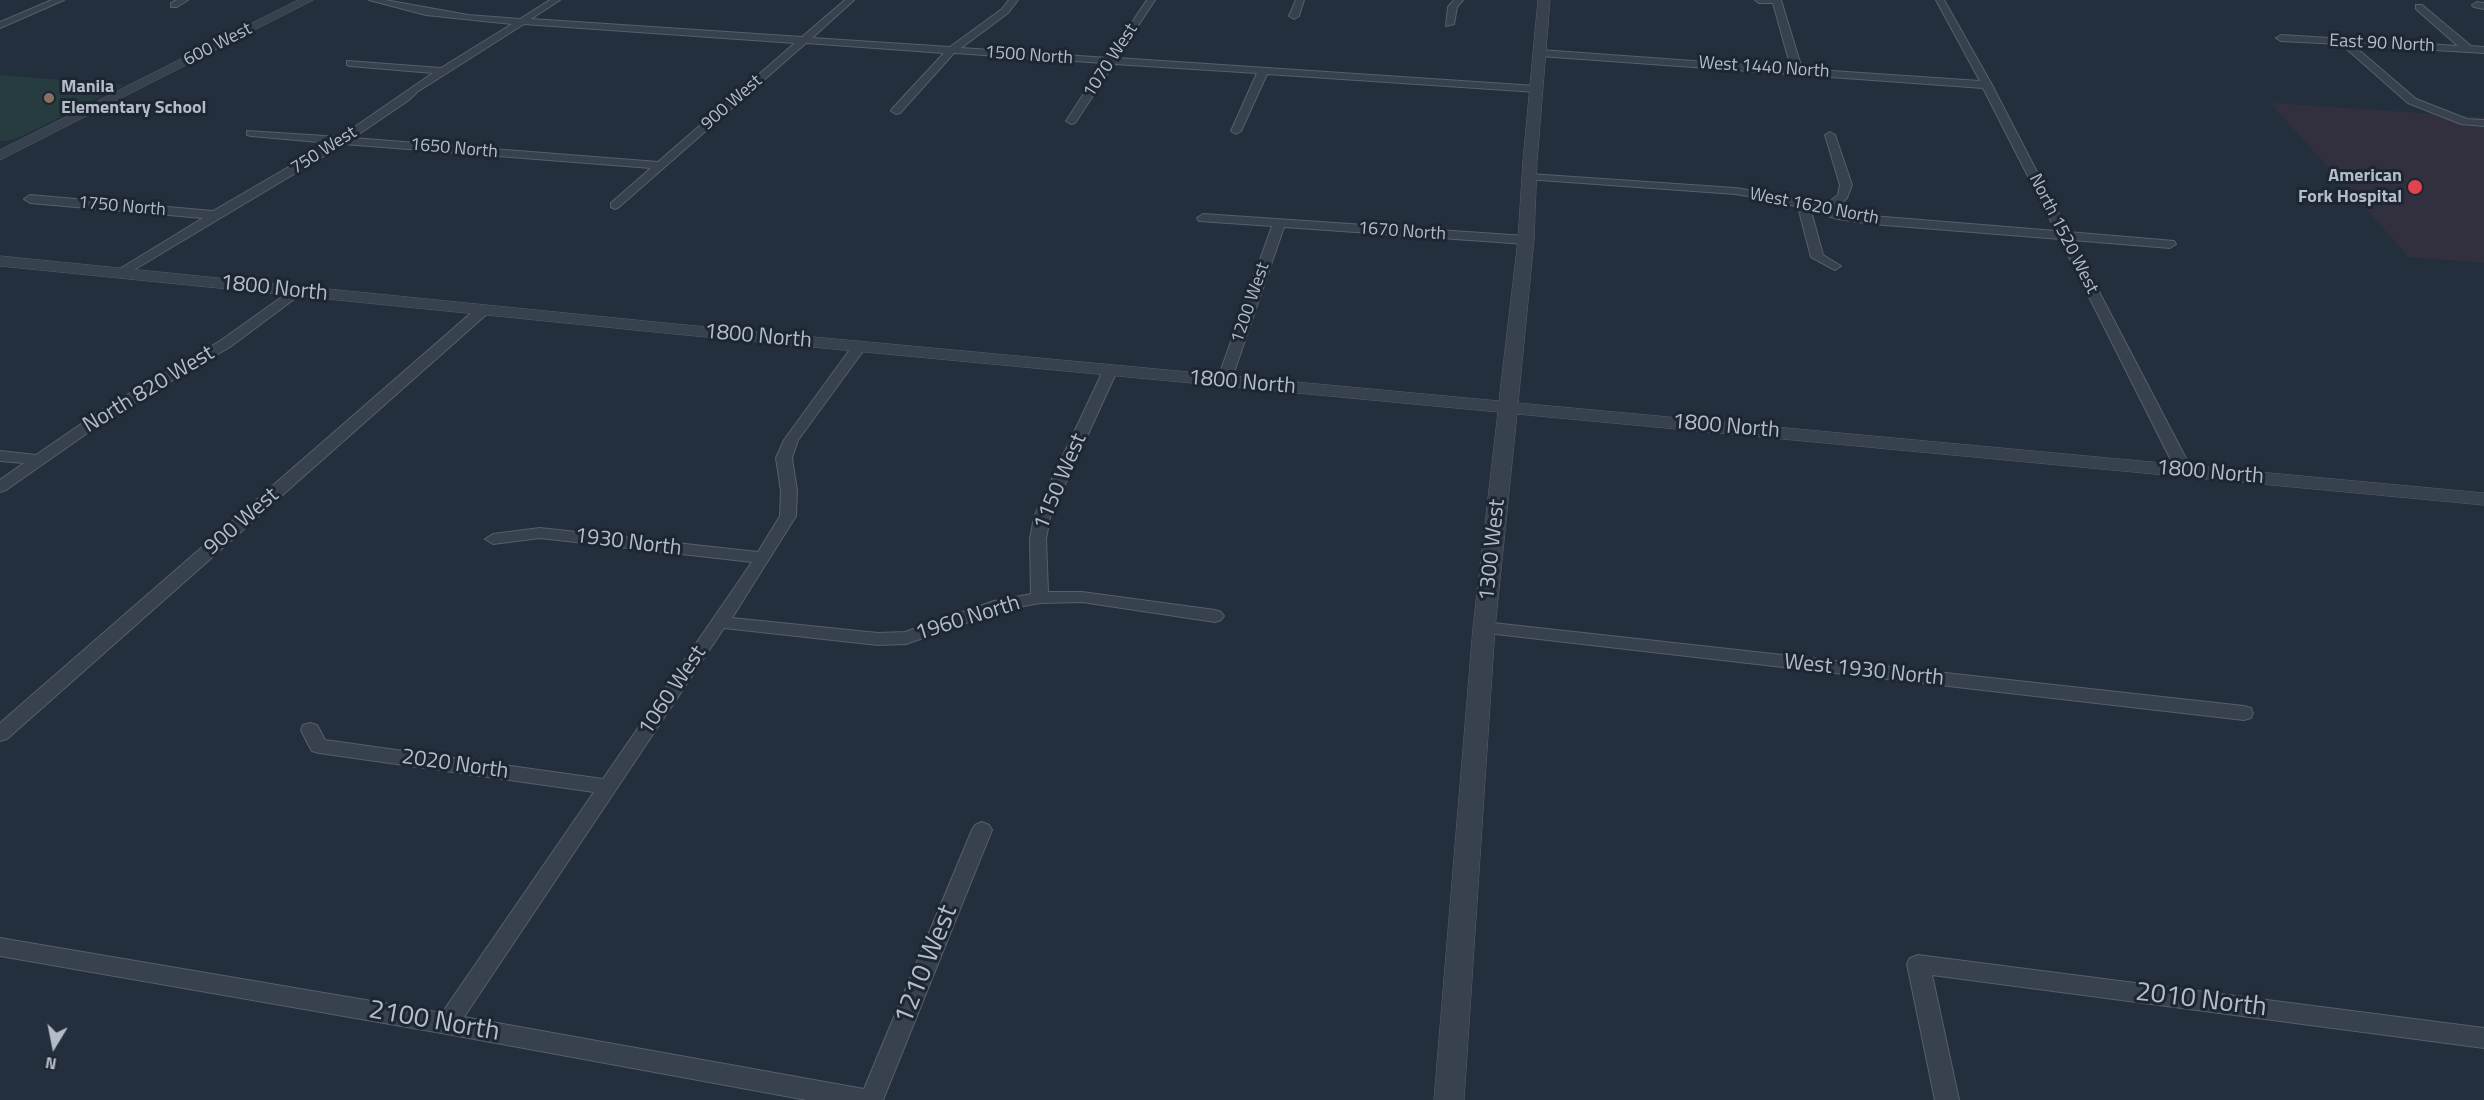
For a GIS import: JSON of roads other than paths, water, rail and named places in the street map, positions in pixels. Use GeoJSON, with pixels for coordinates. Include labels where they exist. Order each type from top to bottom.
{"type":"FeatureCollection","features":[{"type":"Feature","properties":{"kind":"street"},"geometry":{"type":"LineString","coordinates":[[0,26],[60,0]]}},
{"type":"Feature","properties":{"kind":"street"},"geometry":{"type":"LineString","coordinates":[[174,5],[184,0]]}},
{"type":"Feature","properties":{"kind":"street","name":"600 West"},"geometry":{"type":"LineString","coordinates":[[0,156],[307,0]]}},
{"type":"Feature","properties":{"kind":"street","name":"1500 North"},"geometry":{"type":"LineString","coordinates":[[373,0],[442,15],[521,22],[1536,89]]}},
{"type":"Feature","properties":{"kind":"street"},"geometry":{"type":"LineString","coordinates":[[407,6],[425,0]]}},
{"type":"Feature","properties":{"kind":"street","name":"750 West"},"geometry":{"type":"LineString","coordinates":[[122,273],[257,189],[285,175],[342,140],[443,71],[556,0]]}},
{"type":"Feature","properties":{"kind":"street","name":"900 West"},"geometry":{"type":"LineString","coordinates":[[615,205],[658,165],[850,0]]}},
{"type":"Feature","properties":{"kind":"street"},"geometry":{"type":"LineString","coordinates":[[896,111],[952,50],[1005,11],[1014,0]]}},
{"type":"Feature","properties":{"kind":"street","name":"1070 West"},"geometry":{"type":"LineString","coordinates":[[1071,121],[1151,0]]}},
{"type":"Feature","properties":{"kind":"street"},"geometry":{"type":"LineString","coordinates":[[1294,16],[1300,0]]}},
{"type":"Feature","properties":{"kind":"street"},"geometry":{"type":"LineString","coordinates":[[1449,24],[1453,7],[1460,0]]}},
{"type":"Feature","properties":{"kind":"street","name":"1300 West"},"geometry":{"type":"LineString","coordinates":[[1449,1100],[1484,628],[1526,240],[1544,0]]}},
{"type":"Feature","properties":{"kind":"street"},"geometry":{"type":"LineString","coordinates":[[1759,0],[1777,1],[1797,70]]}},
{"type":"Feature","properties":{"kind":"street","name":"North 1520 West"},"geometry":{"type":"LineString","coordinates":[[1940,0],[1987,86],[2184,470]]}},
{"type":"Feature","properties":{"kind":"street"},"geometry":{"type":"LineString","coordinates":[[2419,7],[2468,49]]}},
{"type":"Feature","properties":{"kind":"street","name":"East 90 North"},"geometry":{"type":"LineString","coordinates":[[2281,38],[2484,50]]}},
{"type":"Feature","properties":{"kind":"street"},"geometry":{"type":"LineString","coordinates":[[2344,42],[2412,101],[2465,122],[2484,123]]}},
{"type":"Feature","properties":{"kind":"street","name":"West 1440 North"},"geometry":{"type":"LineString","coordinates":[[1540,53],[1797,70],[1987,86]]}},
{"type":"Feature","properties":{"kind":"street"},"geometry":{"type":"LineString","coordinates":[[350,63],[443,71]]}},
{"type":"Feature","properties":{"kind":"street"},"geometry":{"type":"LineString","coordinates":[[1236,131],[1263,71]]}},
{"type":"Feature","properties":{"kind":"street","name":"1650 North"},"geometry":{"type":"LineString","coordinates":[[250,133],[658,165]]}},
{"type":"Feature","properties":{"kind":"street"},"geometry":{"type":"LineString","coordinates":[[1826,211],[1843,196],[1846,185],[1830,135]]}},
{"type":"Feature","properties":{"kind":"street","name":"West 1620 North"},"geometry":{"type":"LineString","coordinates":[[1530,177],[1735,191],[1872,220],[2170,244]]}},
{"type":"Feature","properties":{"kind":"street","name":"1750 North"},"geometry":{"type":"LineString","coordinates":[[30,199],[214,215]]}},
{"type":"Feature","properties":{"kind":"street"},"geometry":{"type":"LineString","coordinates":[[1803,204],[1817,257],[1835,266]]}},
{"type":"Feature","properties":{"kind":"street","name":"1670 North"},"geometry":{"type":"LineString","coordinates":[[1203,218],[1526,240]]}},
{"type":"Feature","properties":{"kind":"street","name":"1200 West"},"geometry":{"type":"LineString","coordinates":[[1224,381],[1278,224]]}},
{"type":"Feature","properties":{"kind":"street","name":"1800 North"},"geometry":{"type":"LineString","coordinates":[[0,261],[859,347],[2484,499]]}},
{"type":"Feature","properties":{"kind":"street","name":"North 820 West"},"geometry":{"type":"LineString","coordinates":[[0,487],[108,412],[225,344],[296,291]]}},
{"type":"Feature","properties":{"kind":"street","name":"900 West"},"geometry":{"type":"LineString","coordinates":[[0,734],[483,310]]}},
{"type":"Feature","properties":{"kind":"street","name":"1060 West"},"geometry":{"type":"LineString","coordinates":[[447,1024],[763,558],[788,516],[789,491],[784,458],[791,440],[859,347]]}},
{"type":"Feature","properties":{"kind":"street","name":"1150 West"},"geometry":{"type":"LineString","coordinates":[[1040,598],[1038,539],[1042,517],[1110,371]]}},
{"type":"Feature","properties":{"kind":"street"},"geometry":{"type":"LineString","coordinates":[[0,456],[38,460]]}},
{"type":"Feature","properties":{"kind":"street","name":"1930 North"},"geometry":{"type":"LineString","coordinates":[[493,538],[540,533],[763,558]]}},
{"type":"Feature","properties":{"kind":"street","name":"1960 North"},"geometry":{"type":"LineString","coordinates":[[720,622],[878,639],[906,638],[1000,605],[1040,598],[1082,597],[1215,616]]}},
{"type":"Feature","properties":{"kind":"street","name":"West 1930 North"},"geometry":{"type":"LineString","coordinates":[[1484,628],[2244,713]]}},
{"type":"Feature","properties":{"kind":"street","name":"2020 North"},"geometry":{"type":"LineString","coordinates":[[310,730],[319,746],[608,787]]}},
{"type":"Feature","properties":{"kind":"street","name":"1210 West"},"geometry":{"type":"LineString","coordinates":[[869,1100],[982,830]]}},
{"type":"Feature","properties":{"kind":"street","name":"2100 North"},"geometry":{"type":"LineString","coordinates":[[0,947],[869,1100]]}},
{"type":"Feature","properties":{"kind":"street","name":"2010 North"},"geometry":{"type":"LineString","coordinates":[[1947,1100],[1918,964],[2484,1038]]}},
{"type":"Feature","properties":{"kind":"place","name":"Manila Elementary School"},"geometry":{"type":"Point","coordinates":[49,98]}},
{"type":"Feature","properties":{"kind":"place","name":"American Fork Hospital"},"geometry":{"type":"Point","coordinates":[2415,187]}}]}
